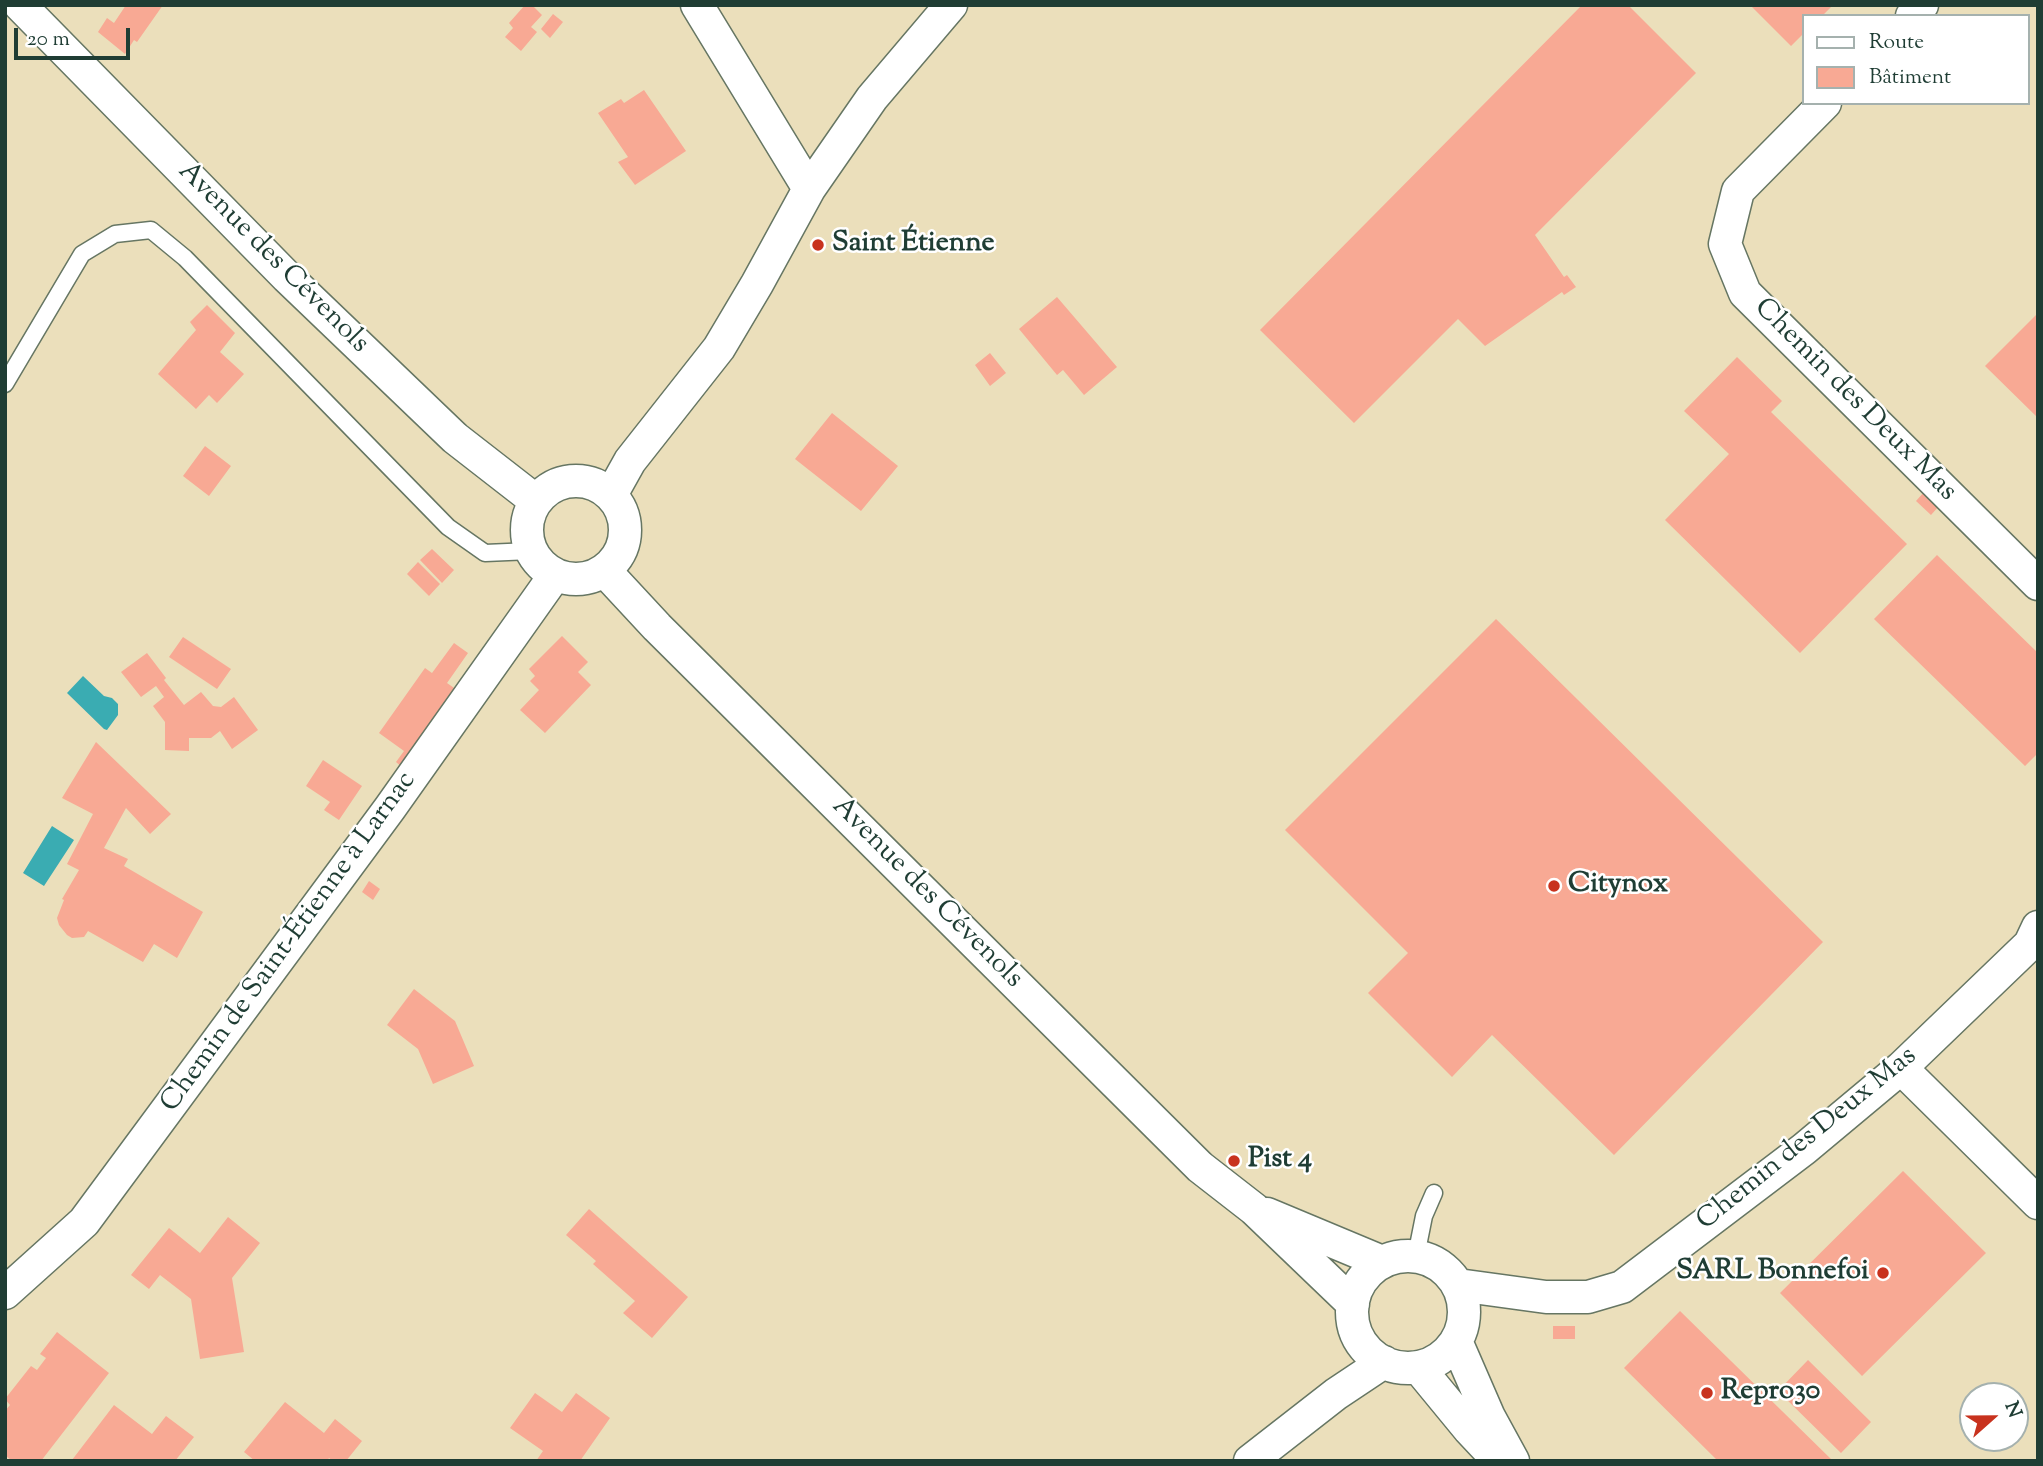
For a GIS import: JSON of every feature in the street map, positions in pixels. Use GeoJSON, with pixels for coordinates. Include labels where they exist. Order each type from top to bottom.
{"type":"FeatureCollection","features":[{"type":"Feature","properties":{"kind":"street","name":"Avenue des Cévenols"},"geometry":{"type":"LineString","coordinates":[[20,5],[287,277],[454,438],[536,501]]}},
{"type":"Feature","properties":{"kind":"street"},"geometry":{"type":"LineString","coordinates":[[697,5],[809,189]]}},
{"type":"Feature","properties":{"kind":"street"},"geometry":{"type":"LineString","coordinates":[[611,495],[630,461],[719,348],[809,189],[872,99],[951,5]]}},
{"type":"Feature","properties":{"kind":"street","name":"Chemin des Deux Mas"},"geometry":{"type":"LineString","coordinates":[[1823,105],[1738,191],[1726,244],[1745,293],[2038,583]]}},
{"type":"Feature","properties":{"kind":"street"},"geometry":{"type":"LineString","coordinates":[[580,480],[597,485],[611,495],[621,509],[626,526],[624,542],[617,558],[605,571],[589,578],[572,579],[555,575],[541,565],[531,551],[527,534],[528,517],[536,501],[548,489],[563,482],[580,480]]}},
{"type":"Feature","properties":{"kind":"street","name":"Avenue des Cévenols"},"geometry":{"type":"LineString","coordinates":[[605,571],[657,627],[1200,1167],[1254,1209],[1353,1304]]}},
{"type":"Feature","properties":{"kind":"street","name":"Chemin de Saint-Étienne à Larnac"},"geometry":{"type":"LineString","coordinates":[[5,1293],[84,1222],[390,808],[555,575]]}},
{"type":"Feature","properties":{"kind":"street","name":"Chemin des Deux Mas"},"geometry":{"type":"LineString","coordinates":[[1458,1285],[1546,1297],[1588,1297],[1622,1287],[1804,1149],[1901,1068],[2030,944],[2038,928]]}},
{"type":"Feature","properties":{"kind":"street"},"geometry":{"type":"LineString","coordinates":[[1901,1068],[2038,1203]]}},
{"type":"Feature","properties":{"kind":"street","name":"Avenue des Cévenols"},"geometry":{"type":"LineString","coordinates":[[1254,1209],[1382,1262]]}},
{"type":"Feature","properties":{"kind":"street"},"geometry":{"type":"LineString","coordinates":[[1398,1256],[1416,1256],[1433,1261],[1447,1271],[1458,1285],[1464,1302],[1460,1330],[1446,1353],[1433,1362],[1418,1367],[1401,1367],[1384,1362],[1369,1352],[1359,1338],[1353,1322],[1353,1304],[1357,1287],[1368,1273],[1382,1262],[1398,1256]]}},
{"type":"Feature","properties":{"kind":"street","name":"Chemin des Deux Mas"},"geometry":{"type":"LineString","coordinates":[[1460,1330],[1546,1297]]}},
{"type":"Feature","properties":{"kind":"street"},"geometry":{"type":"LineString","coordinates":[[1460,1330],[1489,1417],[1513,1461]]}},
{"type":"Feature","properties":{"kind":"street"},"geometry":{"type":"LineString","coordinates":[[1250,1461],[1336,1394],[1384,1362]]}},
{"type":"Feature","properties":{"kind":"street"},"geometry":{"type":"LineString","coordinates":[[1418,1367],[1468,1429],[1499,1461]]}},
{"type":"Feature","properties":{"kind":"lane"},"geometry":{"type":"LineString","coordinates":[[5,384],[82,254],[115,234],[150,230],[185,258],[448,527],[485,553],[531,551]]}},
{"type":"Feature","properties":{"kind":"lane"},"geometry":{"type":"LineString","coordinates":[[1416,1256],[1424,1216],[1434,1194]]}},
{"type":"Feature","properties":{"kind":"water"},"geometry":{"type":"Polygon","coordinates":[[[83,676],[104,696],[112,698],[118,704],[118,715],[107,730],[67,693],[83,676]]]}},
{"type":"Feature","properties":{"kind":"water"},"geometry":{"type":"Polygon","coordinates":[[[52,826],[74,840],[44,886],[23,873],[52,826]]]}},
{"type":"Feature","properties":{"kind":"building"},"geometry":{"type":"Polygon","coordinates":[[[126,5],[163,5],[137,42],[134,40],[125,54],[98,32],[107,18],[114,23],[126,5]]]}},
{"type":"Feature","properties":{"kind":"building"},"geometry":{"type":"Polygon","coordinates":[[[525,5],[532,5],[542,15],[531,27],[537,32],[521,51],[505,37],[513,28],[509,23],[525,5]]]}},
{"type":"Feature","properties":{"kind":"building"},"geometry":{"type":"Polygon","coordinates":[[[1582,5],[1628,5],[1696,73],[1535,235],[1564,277],[1567,275],[1576,287],[1564,295],[1562,292],[1485,346],[1458,319],[1354,423],[1260,330],[1582,5]]]}},
{"type":"Feature","properties":{"kind":"building"},"geometry":{"type":"Polygon","coordinates":[[[1750,5],[1833,5],[1824,14],[1801,14],[1801,36],[1791,46],[1750,5]]]}},
{"type":"Feature","properties":{"kind":"building"},"geometry":{"type":"Polygon","coordinates":[[[553,14],[563,22],[550,38],[541,29],[553,14]]]}},
{"type":"Feature","properties":{"kind":"building"},"geometry":{"type":"Polygon","coordinates":[[[644,90],[686,151],[635,185],[618,162],[628,157],[598,113],[621,99],[624,103],[644,90]]]}},
{"type":"Feature","properties":{"kind":"building"},"geometry":{"type":"Polygon","coordinates":[[[1057,297],[1117,367],[1084,395],[1063,370],[1057,375],[1019,329],[1057,297]]]}},
{"type":"Feature","properties":{"kind":"building"},"geometry":{"type":"Polygon","coordinates":[[[207,305],[235,333],[220,352],[244,374],[217,403],[209,395],[196,409],[158,374],[196,330],[190,322],[207,305]]]}},
{"type":"Feature","properties":{"kind":"building"},"geometry":{"type":"Polygon","coordinates":[[[2038,313],[2038,418],[1985,366],[2038,313]]]}},
{"type":"Feature","properties":{"kind":"building"},"geometry":{"type":"Polygon","coordinates":[[[990,353],[1006,373],[990,386],[975,365],[990,353]]]}},
{"type":"Feature","properties":{"kind":"building"},"geometry":{"type":"Polygon","coordinates":[[[1737,357],[1782,401],[1771,412],[1907,544],[1800,653],[1665,520],[1729,454],[1684,411],[1737,357]]]}},
{"type":"Feature","properties":{"kind":"building"},"geometry":{"type":"Polygon","coordinates":[[[832,413],[898,466],[861,511],[795,459],[832,413]]]}},
{"type":"Feature","properties":{"kind":"building"},"geometry":{"type":"Polygon","coordinates":[[[205,446],[231,466],[209,496],[183,476],[205,446]]]}},
{"type":"Feature","properties":{"kind":"building"},"geometry":{"type":"Polygon","coordinates":[[[1924,492],[1939,506],[1931,515],[1916,501],[1924,492]]]}},
{"type":"Feature","properties":{"kind":"building"},"geometry":{"type":"Polygon","coordinates":[[[432,549],[454,570],[442,583],[420,560],[432,549]]]}},
{"type":"Feature","properties":{"kind":"building"},"geometry":{"type":"Polygon","coordinates":[[[1937,555],[2038,653],[2038,753],[2025,766],[1874,619],[1937,555]]]}},
{"type":"Feature","properties":{"kind":"building"},"geometry":{"type":"Polygon","coordinates":[[[418,562],[440,584],[429,596],[407,574],[418,562]]]}},
{"type":"Feature","properties":{"kind":"building","name":"Citynox"},"geometry":{"type":"Polygon","coordinates":[[[1496,619],[1823,942],[1614,1155],[1492,1035],[1452,1077],[1368,993],[1408,953],[1285,830],[1496,619]]]}},
{"type":"Feature","properties":{"kind":"building"},"geometry":{"type":"Polygon","coordinates":[[[562,636],[588,662],[578,672],[591,685],[545,733],[520,710],[539,690],[530,681],[535,676],[529,669],[562,636]]]}},
{"type":"Feature","properties":{"kind":"building"},"geometry":{"type":"Polygon","coordinates":[[[183,637],[231,669],[217,689],[169,657],[183,637]]]}},
{"type":"Feature","properties":{"kind":"building"},"geometry":{"type":"Polygon","coordinates":[[[454,643],[468,653],[447,683],[457,690],[403,768],[396,762],[404,751],[379,733],[425,668],[432,673],[454,643]]]}},
{"type":"Feature","properties":{"kind":"building"},"geometry":{"type":"Polygon","coordinates":[[[147,653],[184,705],[201,692],[213,706],[221,707],[234,697],[258,730],[232,749],[220,731],[211,738],[189,738],[189,751],[165,750],[165,722],[153,706],[164,697],[156,686],[141,697],[121,672],[147,653]]]}},
{"type":"Feature","properties":{"kind":"building"},"geometry":{"type":"Polygon","coordinates":[[[96,742],[171,814],[150,834],[126,808],[104,848],[128,859],[124,866],[203,912],[177,958],[154,944],[143,962],[88,931],[84,937],[72,938],[59,925],[57,918],[64,900],[62,899],[79,870],[67,864],[93,814],[62,798],[96,742]]]}},
{"type":"Feature","properties":{"kind":"building"},"geometry":{"type":"Polygon","coordinates":[[[323,760],[362,786],[339,820],[324,810],[330,802],[306,786],[323,760]]]}},
{"type":"Feature","properties":{"kind":"building"},"geometry":{"type":"Polygon","coordinates":[[[369,881],[380,889],[373,900],[362,892],[369,881]]]}},
{"type":"Feature","properties":{"kind":"building"},"geometry":{"type":"Polygon","coordinates":[[[414,989],[455,1021],[474,1066],[433,1084],[418,1049],[387,1025],[414,989]]]}},
{"type":"Feature","properties":{"kind":"building","name":"SARL Bonnefoi"},"geometry":{"type":"Polygon","coordinates":[[[1903,1171],[1986,1253],[1862,1376],[1780,1293],[1903,1171]]]}},
{"type":"Feature","properties":{"kind":"building"},"geometry":{"type":"Polygon","coordinates":[[[589,1209],[688,1297],[652,1338],[623,1313],[635,1301],[593,1264],[596,1261],[566,1235],[589,1209]]]}},
{"type":"Feature","properties":{"kind":"building"},"geometry":{"type":"Polygon","coordinates":[[[228,1217],[260,1243],[232,1278],[244,1352],[200,1359],[191,1299],[160,1275],[149,1289],[131,1275],[169,1228],[200,1253],[228,1217]]]}},
{"type":"Feature","properties":{"kind":"building","name":"Repro30"},"geometry":{"type":"Polygon","coordinates":[[[1680,1311],[1833,1461],[1718,1461],[1624,1368],[1680,1311]]]}},
{"type":"Feature","properties":{"kind":"building"},"geometry":{"type":"Polygon","coordinates":[[[1553,1326],[1575,1326],[1575,1339],[1553,1339],[1553,1326]]]}},
{"type":"Feature","properties":{"kind":"building"},"geometry":{"type":"Polygon","coordinates":[[[57,1332],[109,1373],[41,1461],[12,1461],[5,1455],[5,1411],[10,1405],[5,1399],[31,1366],[37,1370],[46,1358],[40,1354],[57,1332]]]}},
{"type":"Feature","properties":{"kind":"building"},"geometry":{"type":"Polygon","coordinates":[[[1808,1360],[1871,1422],[1841,1453],[1778,1391],[1808,1360]]]}},
{"type":"Feature","properties":{"kind":"building"},"geometry":{"type":"Polygon","coordinates":[[[535,1393],[562,1412],[576,1393],[610,1418],[580,1461],[536,1461],[543,1451],[510,1428],[535,1393]]]}},
{"type":"Feature","properties":{"kind":"building"},"geometry":{"type":"Polygon","coordinates":[[[285,1402],[324,1433],[335,1419],[362,1441],[346,1461],[333,1461],[329,1458],[327,1461],[255,1461],[244,1452],[285,1402]]]}},
{"type":"Feature","properties":{"kind":"building"},"geometry":{"type":"Polygon","coordinates":[[[114,1405],[152,1434],[166,1416],[194,1437],[175,1461],[72,1460],[114,1405]]]}},
{"type":"Feature","properties":{"kind":"place","name":"Saint Étienne"},"geometry":{"type":"Point","coordinates":[818,245]}},
{"type":"Feature","properties":{"kind":"place","name":"Citynox"},"geometry":{"type":"Point","coordinates":[1554,886]}},
{"type":"Feature","properties":{"kind":"place","name":"Pist 4"},"geometry":{"type":"Point","coordinates":[1234,1161]}},
{"type":"Feature","properties":{"kind":"place","name":"SARL Bonnefoi"},"geometry":{"type":"Point","coordinates":[1883,1273]}},
{"type":"Feature","properties":{"kind":"place","name":"Repro30"},"geometry":{"type":"Point","coordinates":[1707,1393]}}]}
